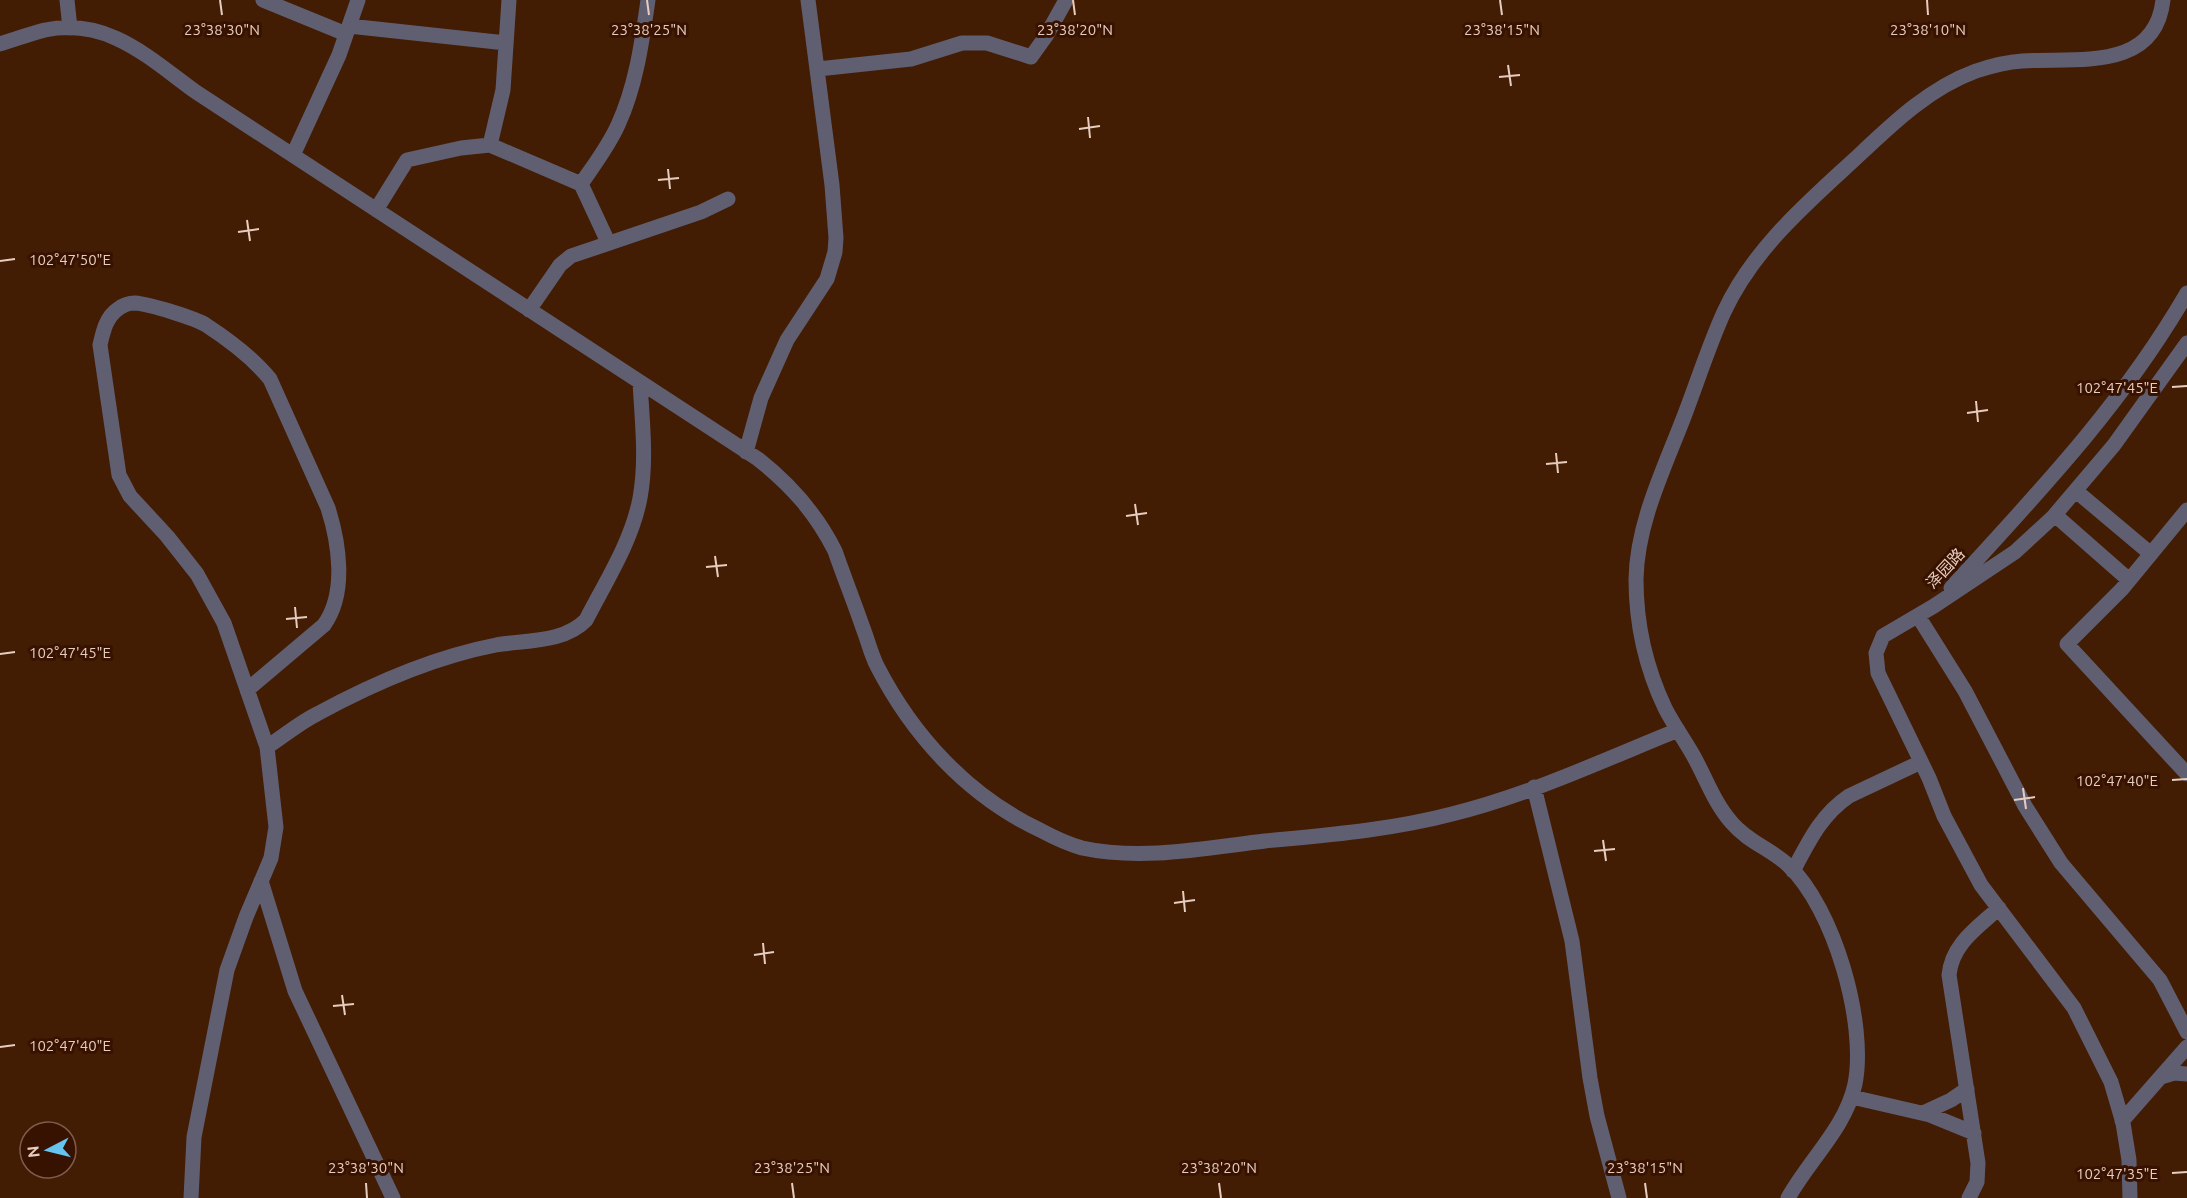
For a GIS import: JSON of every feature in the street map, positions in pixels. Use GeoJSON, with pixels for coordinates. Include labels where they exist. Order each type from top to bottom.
{"type":"FeatureCollection","features":[{"type":"Feature","properties":{"kind":"street"},"geometry":{"type":"LineString","coordinates":[[67,0],[70,28]]}},
{"type":"Feature","properties":{"kind":"street"},"geometry":{"type":"LineString","coordinates":[[263,0],[347,30],[506,43]]}},
{"type":"Feature","properties":{"kind":"street"},"geometry":{"type":"LineString","coordinates":[[293,155],[339,55],[357,0]]}},
{"type":"Feature","properties":{"kind":"street"},"geometry":{"type":"LineString","coordinates":[[490,145],[503,90],[508,0]]}},
{"type":"Feature","properties":{"kind":"street"},"geometry":{"type":"LineString","coordinates":[[581,184],[605,150],[628,100],[636,73],[648,0]]}},
{"type":"Feature","properties":{"kind":"street"},"geometry":{"type":"LineString","coordinates":[[747,452],[761,398],[787,340],[827,279],[835,252],[832,185],[808,0]]}},
{"type":"Feature","properties":{"kind":"street"},"geometry":{"type":"LineString","coordinates":[[818,69],[911,58],[962,43],[987,43],[1031,57],[1066,0]]}},
{"type":"Feature","properties":{"kind":"street"},"geometry":{"type":"LineString","coordinates":[[1788,1198],[1849,1106],[1857,1072],[1855,1019],[1848,986],[1825,921],[1793,871],[1779,857],[1752,842],[1729,820],[1714,799],[1655,682],[1641,629],[1637,602],[1639,548],[1648,511],[1725,309],[1742,280],[1768,245],[1802,207],[1894,123],[1926,98],[1974,71],[2005,63],[2090,61],[2115,56],[2148,37],[2159,19],[2163,0]]}},
{"type":"Feature","properties":{"kind":"street"},"geometry":{"type":"LineString","coordinates":[[0,44],[45,30],[70,28],[96,31],[124,41],[195,92],[747,452],[778,475],[813,513],[827,535],[876,664],[897,702],[927,742],[946,763],[986,798],[1055,838],[1081,848],[1126,853],[1164,852],[1404,825],[1455,813],[1534,787],[1678,730]]}},
{"type":"Feature","properties":{"kind":"street"},"geometry":{"type":"LineString","coordinates":[[376,210],[407,160],[461,148],[490,145],[581,184],[608,242]]}},
{"type":"Feature","properties":{"kind":"street"},"geometry":{"type":"LineString","coordinates":[[529,310],[560,265],[580,251],[701,212],[728,199]]}},
{"type":"Feature","properties":{"kind":"street","name":"泽园路"},"geometry":{"type":"LineString","coordinates":[[1934,606],[2033,500],[2094,429],[2142,363],[2187,293]]}},
{"type":"Feature","properties":{"kind":"street"},"geometry":{"type":"LineString","coordinates":[[191,1198],[194,1137],[227,970],[271,858],[276,827],[267,747],[247,690],[234,649],[211,598],[183,555],[130,496],[119,475],[100,345],[104,329],[112,314],[126,305],[147,305],[204,324],[265,372],[328,508],[338,559],[337,592],[329,618],[324,625],[247,690]]}},
{"type":"Feature","properties":{"kind":"street","name":"泽园路"},"geometry":{"type":"LineString","coordinates":[[1934,606],[2015,552],[2055,515],[2139,412],[2187,343]]}},
{"type":"Feature","properties":{"kind":"street"},"geometry":{"type":"LineString","coordinates":[[267,747],[315,715],[399,675],[484,647],[563,635],[582,625],[632,528],[640,500],[644,458],[640,382]]}},
{"type":"Feature","properties":{"kind":"street"},"geometry":{"type":"LineString","coordinates":[[2076,491],[2151,554]]}},
{"type":"Feature","properties":{"kind":"street"},"geometry":{"type":"LineString","coordinates":[[2187,510],[2129,580],[2067,644],[2187,774]]}},
{"type":"Feature","properties":{"kind":"street"},"geometry":{"type":"LineString","coordinates":[[2055,515],[2129,580]]}},
{"type":"Feature","properties":{"kind":"street"},"geometry":{"type":"LineString","coordinates":[[1934,606],[1883,636],[1878,644],[1875,663],[1878,673],[1944,816],[1981,885],[2074,1008],[2110,1082],[2122,1121],[2129,1160],[2130,1198]]}},
{"type":"Feature","properties":{"kind":"street"},"geometry":{"type":"LineString","coordinates":[[1918,616],[1965,691],[2025,806],[2061,863],[2160,980],[2187,1032]]}},
{"type":"Feature","properties":{"kind":"street"},"geometry":{"type":"LineString","coordinates":[[1793,871],[1821,822],[1839,803],[1921,762]]}},
{"type":"Feature","properties":{"kind":"street"},"geometry":{"type":"LineString","coordinates":[[1534,787],[1572,941],[1590,1078],[1597,1116],[1619,1198]]}},
{"type":"Feature","properties":{"kind":"street"},"geometry":{"type":"LineString","coordinates":[[261,880],[296,991],[393,1198]]}},
{"type":"Feature","properties":{"kind":"street"},"geometry":{"type":"LineString","coordinates":[[1969,1198],[1977,1182],[1978,1173],[1974,1133],[1949,975],[1950,965],[1962,941],[1999,908]]}},
{"type":"Feature","properties":{"kind":"street"},"geometry":{"type":"LineString","coordinates":[[2122,1121],[2187,1047]]}},
{"type":"Feature","properties":{"kind":"street"},"geometry":{"type":"LineString","coordinates":[[2161,1077],[2174,1073],[2187,1074]]}},
{"type":"Feature","properties":{"kind":"street"},"geometry":{"type":"LineString","coordinates":[[1923,1113],[1951,1100],[1967,1089]]}},
{"type":"Feature","properties":{"kind":"street"},"geometry":{"type":"LineString","coordinates":[[1852,1097],[1923,1113],[1974,1133]]}}]}
